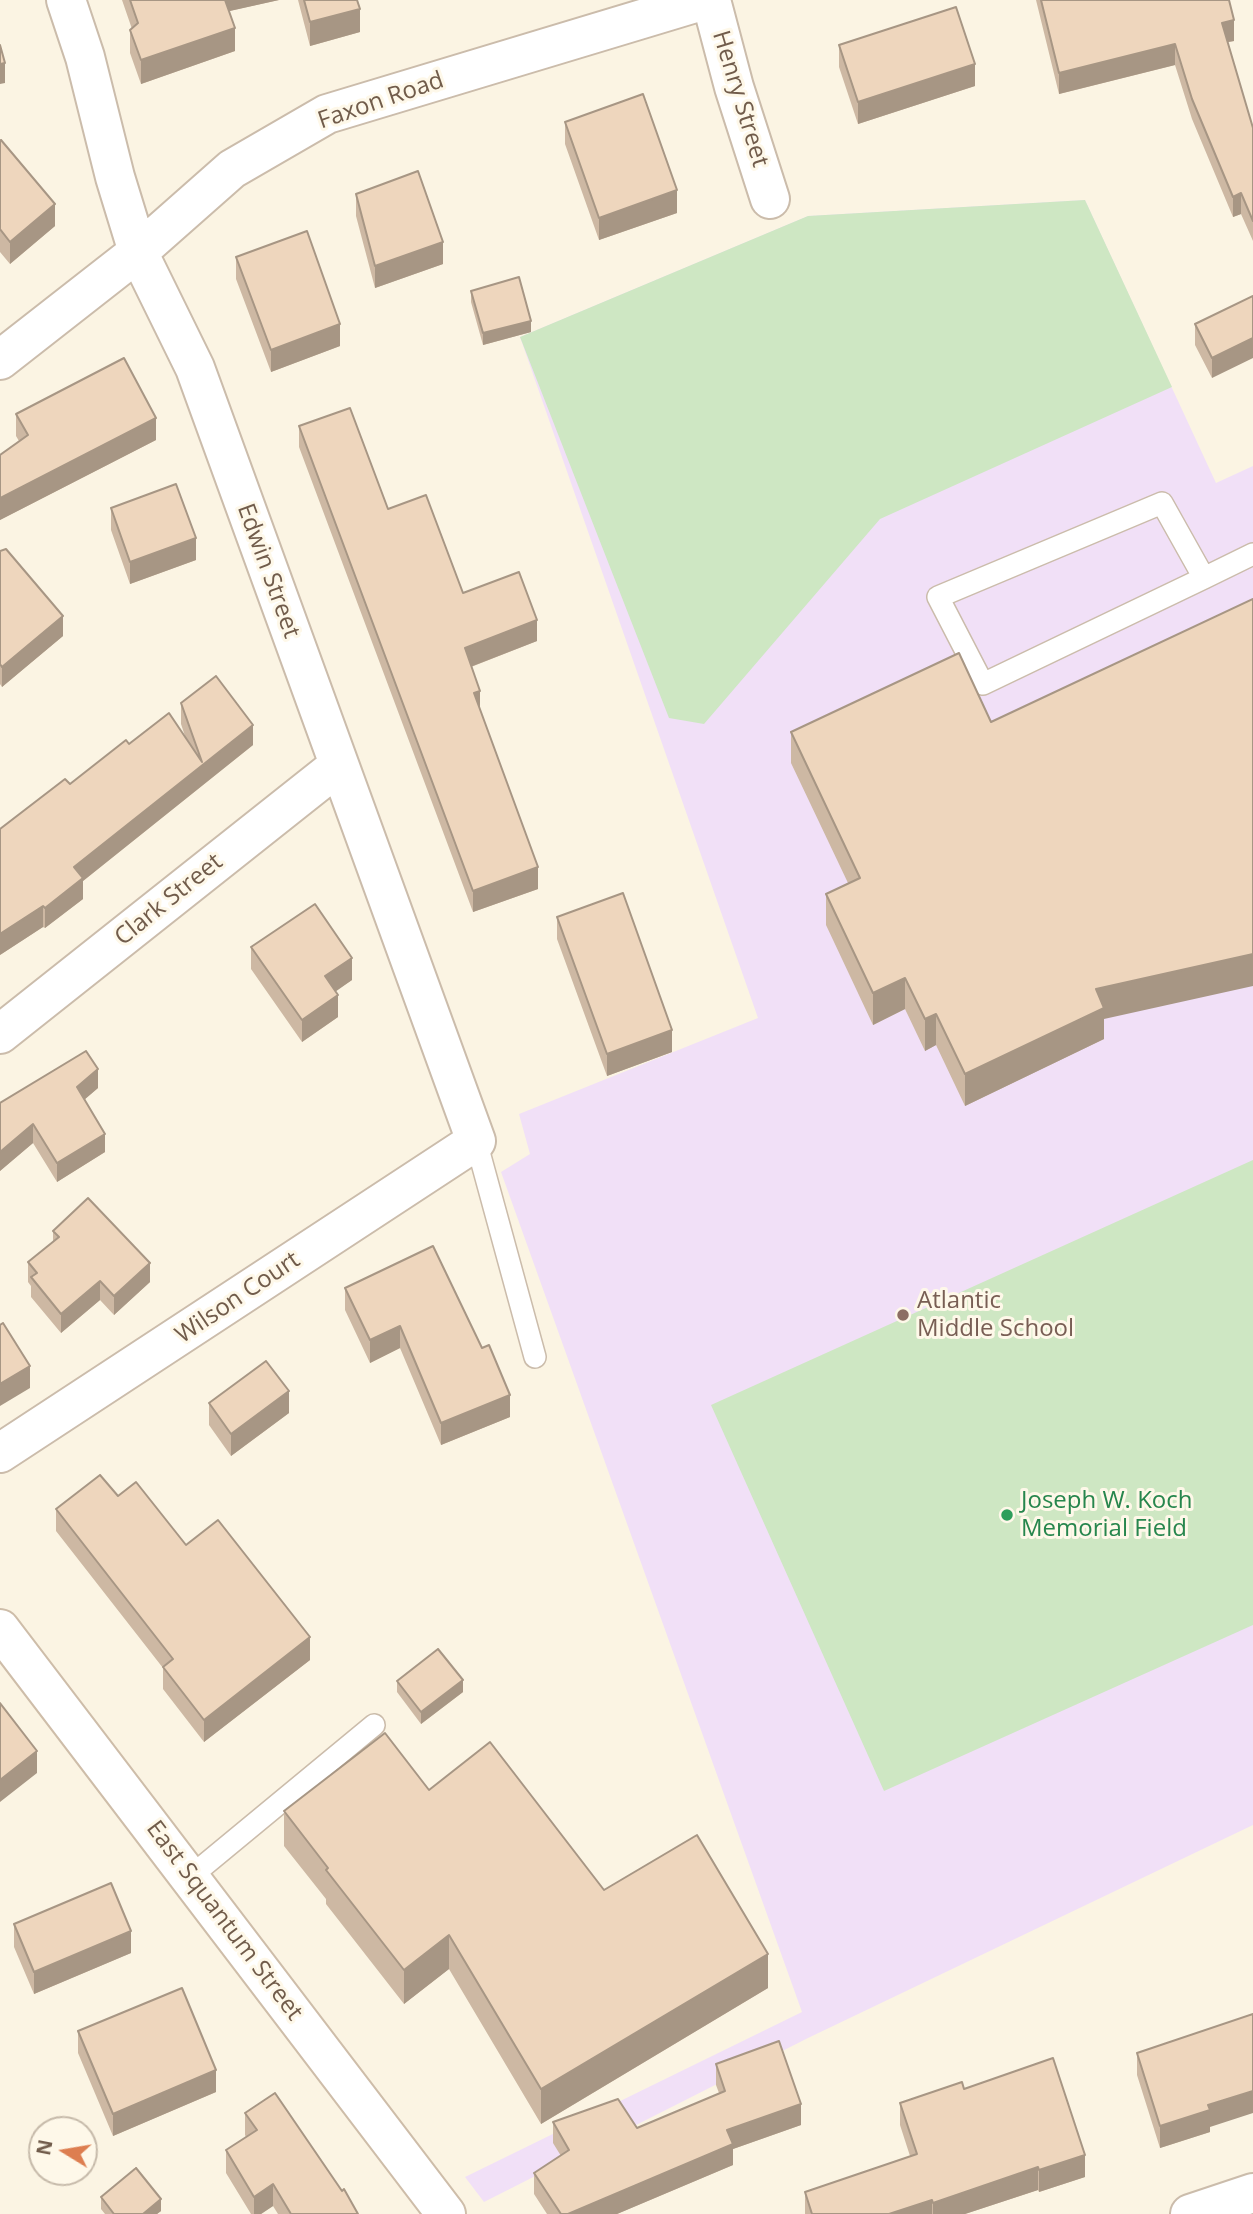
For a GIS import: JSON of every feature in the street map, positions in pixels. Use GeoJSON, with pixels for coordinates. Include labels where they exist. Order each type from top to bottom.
{"type":"FeatureCollection","features":[{"type":"Feature","properties":{"kind":"street","name":"Edwin Street"},"geometry":{"type":"LineString","coordinates":[[66,0],[85,57],[138,252],[195,368],[476,1141]]}},
{"type":"Feature","properties":{"kind":"street","name":"Faxon Road"},"geometry":{"type":"LineString","coordinates":[[0,360],[138,252],[232,169],[327,114],[705,0]]}},
{"type":"Feature","properties":{"kind":"street","name":"Henry Street"},"geometry":{"type":"LineString","coordinates":[[710,0],[734,87],[770,199]]}},
{"type":"Feature","properties":{"kind":"street","name":"Clark Street"},"geometry":{"type":"LineString","coordinates":[[0,1034],[338,766]]}},
{"type":"Feature","properties":{"kind":"street","name":"Wilson Court"},"geometry":{"type":"LineString","coordinates":[[0,1453],[476,1141]]}},
{"type":"Feature","properties":{"kind":"street","name":"East Squantum Street"},"geometry":{"type":"LineString","coordinates":[[0,1629],[446,2214]]}},
{"type":"Feature","properties":{"kind":"street"},"geometry":{"type":"LineString","coordinates":[[1191,2214],[1253,2193]]}},
{"type":"Feature","properties":{"kind":"lane"},"geometry":{"type":"LineString","coordinates":[[1204,578],[1162,503],[938,597],[983,684],[1204,578],[1253,554]]}},
{"type":"Feature","properties":{"kind":"lane"},"geometry":{"type":"LineString","coordinates":[[476,1141],[535,1357]]}},
{"type":"Feature","properties":{"kind":"lane"},"geometry":{"type":"LineString","coordinates":[[190,1877],[374,1725]]}},
{"type":"Feature","properties":{"kind":"shaded area","name":"Atlantic Middle School"},"geometry":{"type":"Polygon","coordinates":[[[1085,200],[1216,483],[1253,466],[1253,1825],[808,2038],[484,2202],[465,2177],[802,2012],[501,1172],[530,1154],[519,1114],[758,1018],[520,337],[808,216],[1085,200]]]}},
{"type":"Feature","properties":{"kind":"green space"},"geometry":{"type":"Polygon","coordinates":[[[1085,200],[1172,387],[880,519],[704,724],[669,718],[520,337],[808,216],[1085,200]]]}},
{"type":"Feature","properties":{"kind":"green space","name":"Joseph W. Koch Memorial Field"},"geometry":{"type":"Polygon","coordinates":[[[1253,1160],[1253,1625],[884,1791],[711,1405],[1253,1160]]]}},
{"type":"Feature","properties":{"kind":"building"},"geometry":{"type":"Polygon","coordinates":[[[130,0],[225,0],[235,28],[141,60],[130,30],[138,23],[130,0]]]}},
{"type":"Feature","properties":{"kind":"building"},"geometry":{"type":"Polygon","coordinates":[[[304,0],[357,0],[360,9],[310,22],[304,0]]]}},
{"type":"Feature","properties":{"kind":"building"},"geometry":{"type":"Polygon","coordinates":[[[1041,0],[1229,0],[1234,20],[1222,23],[1253,128],[1253,221],[1241,193],[1233,197],[1192,99],[1175,44],[1059,73],[1041,0]]]}},
{"type":"Feature","properties":{"kind":"building"},"geometry":{"type":"Polygon","coordinates":[[[956,7],[975,64],[858,102],[839,45],[956,7]]]}},
{"type":"Feature","properties":{"kind":"building"},"geometry":{"type":"Polygon","coordinates":[[[0,45],[5,63],[0,64],[0,45]]]}},
{"type":"Feature","properties":{"kind":"building"},"geometry":{"type":"Polygon","coordinates":[[[643,94],[677,190],[599,218],[565,122],[643,94]]]}},
{"type":"Feature","properties":{"kind":"building"},"geometry":{"type":"Polygon","coordinates":[[[1,140],[55,204],[10,242],[0,229],[1,140]]]}},
{"type":"Feature","properties":{"kind":"building"},"geometry":{"type":"Polygon","coordinates":[[[418,171],[443,242],[375,266],[356,194],[418,171]]]}},
{"type":"Feature","properties":{"kind":"building"},"geometry":{"type":"Polygon","coordinates":[[[307,231],[340,324],[271,350],[236,257],[307,231]]]}},
{"type":"Feature","properties":{"kind":"building"},"geometry":{"type":"Polygon","coordinates":[[[519,277],[531,321],[483,333],[471,291],[519,277]]]}},
{"type":"Feature","properties":{"kind":"building"},"geometry":{"type":"Polygon","coordinates":[[[1253,296],[1253,338],[1212,358],[1195,324],[1253,296]]]}},
{"type":"Feature","properties":{"kind":"building"},"geometry":{"type":"Polygon","coordinates":[[[124,358],[156,418],[0,498],[0,455],[28,435],[16,414],[124,358]]]}},
{"type":"Feature","properties":{"kind":"building"},"geometry":{"type":"Polygon","coordinates":[[[350,408],[388,509],[426,495],[463,593],[519,572],[537,620],[465,648],[480,691],[474,693],[538,867],[473,891],[299,426],[350,408]]]}},
{"type":"Feature","properties":{"kind":"building"},"geometry":{"type":"Polygon","coordinates":[[[176,484],[196,538],[130,562],[111,508],[176,484]]]}},
{"type":"Feature","properties":{"kind":"building"},"geometry":{"type":"Polygon","coordinates":[[[6,549],[63,616],[2,667],[0,551],[6,549]]]}},
{"type":"Feature","properties":{"kind":"building"},"geometry":{"type":"Polygon","coordinates":[[[1253,599],[1253,954],[1096,989],[1104,1008],[965,1074],[936,1014],[925,1019],[905,978],[873,993],[826,894],[860,878],[791,732],[959,653],[991,722],[1253,599]]]}},
{"type":"Feature","properties":{"kind":"building"},"geometry":{"type":"Polygon","coordinates":[[[216,676],[253,725],[74,867],[83,878],[45,908],[43,906],[0,934],[0,829],[65,779],[70,784],[126,740],[129,744],[169,713],[202,762],[181,703],[216,676]]]}},
{"type":"Feature","properties":{"kind":"building"},"geometry":{"type":"Polygon","coordinates":[[[623,893],[672,1030],[607,1054],[557,917],[623,893]]]}},
{"type":"Feature","properties":{"kind":"building"},"geometry":{"type":"Polygon","coordinates":[[[315,904],[352,958],[325,976],[338,995],[302,1020],[251,947],[315,904]]]}},
{"type":"Feature","properties":{"kind":"building"},"geometry":{"type":"Polygon","coordinates":[[[86,1051],[98,1069],[77,1087],[105,1134],[57,1163],[33,1124],[0,1152],[0,1103],[86,1051]]]}},
{"type":"Feature","properties":{"kind":"building"},"geometry":{"type":"Polygon","coordinates":[[[88,1198],[150,1263],[114,1296],[100,1281],[61,1314],[31,1277],[37,1273],[28,1262],[59,1237],[53,1231],[88,1198]]]}},
{"type":"Feature","properties":{"kind":"building"},"geometry":{"type":"Polygon","coordinates":[[[433,1246],[482,1348],[489,1345],[510,1395],[441,1423],[400,1326],[370,1340],[345,1288],[433,1246]]]}},
{"type":"Feature","properties":{"kind":"building"},"geometry":{"type":"Polygon","coordinates":[[[3,1323],[30,1366],[0,1384],[0,1325],[3,1323]]]}},
{"type":"Feature","properties":{"kind":"building"},"geometry":{"type":"Polygon","coordinates":[[[266,1361],[289,1391],[231,1434],[209,1403],[266,1361]]]}},
{"type":"Feature","properties":{"kind":"building"},"geometry":{"type":"Polygon","coordinates":[[[100,1475],[118,1496],[136,1482],[186,1545],[218,1520],[310,1637],[204,1720],[163,1667],[173,1659],[56,1509],[100,1475]]]}},
{"type":"Feature","properties":{"kind":"building"},"geometry":{"type":"Polygon","coordinates":[[[438,1649],[463,1680],[421,1712],[397,1681],[438,1649]]]}},
{"type":"Feature","properties":{"kind":"building"},"geometry":{"type":"Polygon","coordinates":[[[0,1703],[37,1751],[0,1780],[0,1703]]]}},
{"type":"Feature","properties":{"kind":"building"},"geometry":{"type":"Polygon","coordinates":[[[385,1733],[429,1790],[490,1742],[604,1890],[697,1835],[768,1954],[541,2089],[449,1935],[404,1970],[284,1811],[385,1733]]]}},
{"type":"Feature","properties":{"kind":"building"},"geometry":{"type":"Polygon","coordinates":[[[111,1883],[131,1931],[34,1972],[14,1924],[111,1883]]]}},
{"type":"Feature","properties":{"kind":"building"},"geometry":{"type":"Polygon","coordinates":[[[182,1988],[216,2070],[113,2114],[78,2031],[182,1988]]]}},
{"type":"Feature","properties":{"kind":"building"},"geometry":{"type":"Polygon","coordinates":[[[1253,2014],[1253,2091],[1208,2105],[1210,2110],[1160,2126],[1137,2053],[1253,2014]]]}},
{"type":"Feature","properties":{"kind":"building"},"geometry":{"type":"Polygon","coordinates":[[[779,2041],[801,2104],[727,2130],[733,2144],[568,2214],[561,2214],[534,2173],[569,2150],[553,2122],[618,2099],[637,2128],[725,2091],[716,2064],[779,2041]]]}},
{"type":"Feature","properties":{"kind":"building"},"geometry":{"type":"Polygon","coordinates":[[[1053,2058],[1085,2155],[1039,2170],[1038,2167],[933,2203],[932,2200],[889,2214],[812,2214],[805,2192],[917,2154],[900,2103],[962,2082],[964,2089],[1053,2058]]]}},
{"type":"Feature","properties":{"kind":"building"},"geometry":{"type":"Polygon","coordinates":[[[275,2093],[342,2191],[344,2189],[358,2214],[291,2214],[273,2184],[254,2197],[226,2150],[257,2130],[245,2113],[275,2093]]]}},
{"type":"Feature","properties":{"kind":"building"},"geometry":{"type":"Polygon","coordinates":[[[136,2168],[161,2199],[143,2214],[114,2214],[101,2197],[136,2168]]]}},
{"type":"Feature","properties":{"kind":"place","name":"Atlantic Middle School"},"geometry":{"type":"Point","coordinates":[903,1315]}},
{"type":"Feature","properties":{"kind":"place","name":"Joseph W. Koch Memorial Field"},"geometry":{"type":"Point","coordinates":[1007,1515]}}]}
